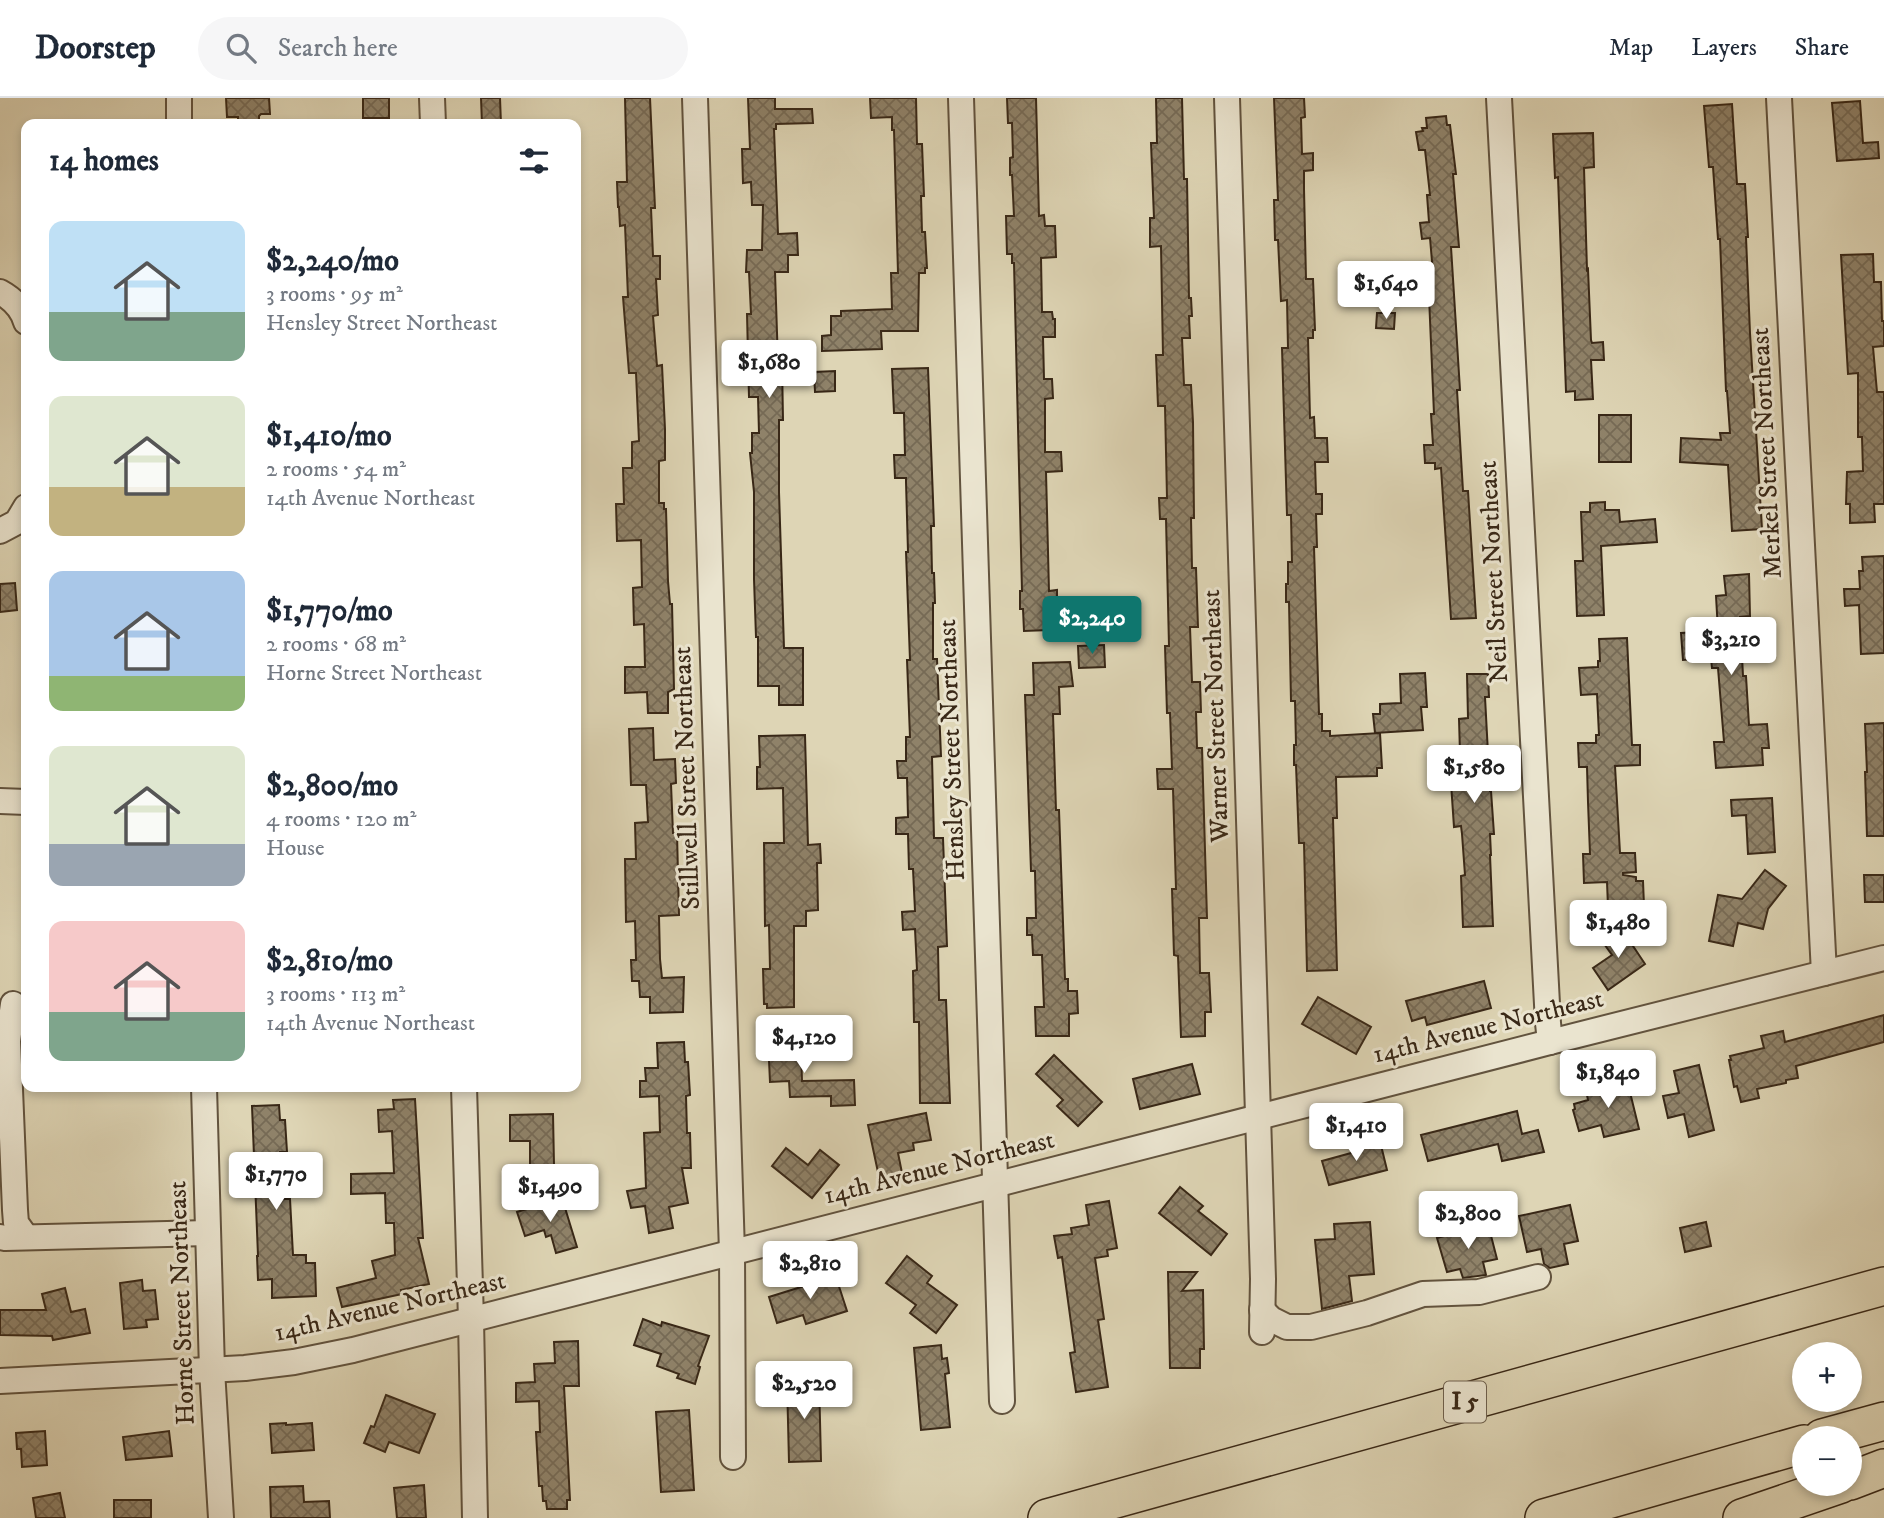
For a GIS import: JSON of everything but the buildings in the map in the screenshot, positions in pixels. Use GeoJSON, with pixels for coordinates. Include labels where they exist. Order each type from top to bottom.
{"type":"FeatureCollection","features":[{"type":"Feature","properties":{"kind":"highway","name":"I 5"},"geometry":{"type":"LineString","coordinates":[[1047,1518],[1884,1286]]}},
{"type":"Feature","properties":{"kind":"highway"},"geometry":{"type":"LineString","coordinates":[[1862,1427],[1884,1421]]}},
{"type":"Feature","properties":{"kind":"highway"},"geometry":{"type":"LineString","coordinates":[[1544,1518],[1792,1447]]}},
{"type":"Feature","properties":{"kind":"highway"},"geometry":{"type":"LineString","coordinates":[[1862,1476],[1884,1468]]}},
{"type":"Feature","properties":{"kind":"highway"},"geometry":{"type":"LineString","coordinates":[[1742,1518],[1806,1496]]}},
{"type":"Feature","properties":{"kind":"street"},"geometry":{"type":"LineString","coordinates":[[179,98],[179,119]]}},
{"type":"Feature","properties":{"kind":"street"},"geometry":{"type":"LineString","coordinates":[[432,98],[433,119]]}},
{"type":"Feature","properties":{"kind":"street","name":"Stillwell Street Northeast"},"geometry":{"type":"LineString","coordinates":[[695,98],[732,1252],[733,1457]]}},
{"type":"Feature","properties":{"kind":"street","name":"Hensley Street Northeast"},"geometry":{"type":"LineString","coordinates":[[961,98],[1002,1401]]}},
{"type":"Feature","properties":{"kind":"street","name":"Warner Street Northeast"},"geometry":{"type":"LineString","coordinates":[[1227,98],[1262,1321],[1271,1319],[1287,1327],[1311,1326],[1367,1313],[1423,1294],[1479,1292],[1538,1277]]}},
{"type":"Feature","properties":{"kind":"street","name":"Neil Street Northeast"},"geometry":{"type":"LineString","coordinates":[[1499,98],[1550,1042]]}},
{"type":"Feature","properties":{"kind":"street","name":"Merkel Street Northeast"},"geometry":{"type":"LineString","coordinates":[[1779,98],[1824,974]]}},
{"type":"Feature","properties":{"kind":"street"},"geometry":{"type":"LineString","coordinates":[[0,292],[11,298],[21,310]]}},
{"type":"Feature","properties":{"kind":"street"},"geometry":{"type":"LineString","coordinates":[[0,531],[17,522],[21,515]]}},
{"type":"Feature","properties":{"kind":"street"},"geometry":{"type":"LineString","coordinates":[[0,801],[21,802]]}},
{"type":"Feature","properties":{"kind":"street","name":"14th Avenue Northeast"},"geometry":{"type":"LineString","coordinates":[[0,1381],[245,1368],[343,1352],[1884,958]]}},
{"type":"Feature","properties":{"kind":"street"},"geometry":{"type":"LineString","coordinates":[[13,1004],[8,1041],[16,1223],[8,1238],[208,1233]]}},
{"type":"Feature","properties":{"kind":"street","name":"Horne Street Northeast"},"geometry":{"type":"LineString","coordinates":[[204,1092],[212,1370],[221,1518]]}},
{"type":"Feature","properties":{"kind":"street"},"geometry":{"type":"LineString","coordinates":[[464,1092],[475,1518]]}}]}
